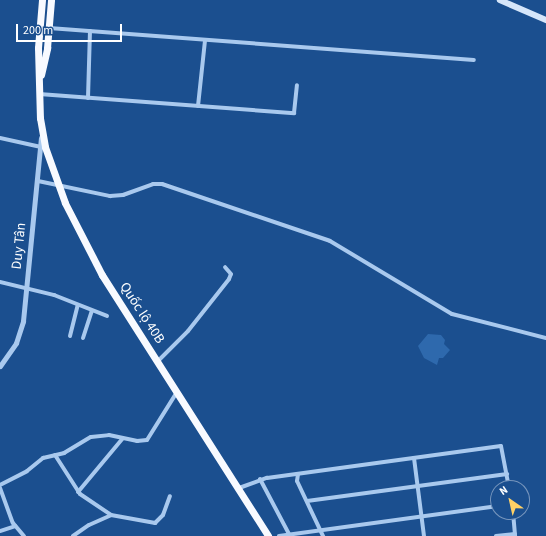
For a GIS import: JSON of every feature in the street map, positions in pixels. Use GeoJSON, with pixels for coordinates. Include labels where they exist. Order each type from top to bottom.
{"type":"FeatureCollection","features":[{"type":"Feature","properties":{"kind":"highway","name":"Quốc lộ 40B"},"geometry":{"type":"LineString","coordinates":[[42,0],[38,48],[38,85],[41,123],[44,147],[58,185],[102,275],[239,488],[268,536]]}},
{"type":"Feature","properties":{"kind":"highway","name":"Quốc lộ 40B"},"geometry":{"type":"LineString","coordinates":[[38,85],[47,48],[51,0]]}},
{"type":"Feature","properties":{"kind":"main road"},"geometry":{"type":"LineString","coordinates":[[500,0],[546,20]]}},
{"type":"Feature","properties":{"kind":"street"},"geometry":{"type":"LineString","coordinates":[[49,28],[474,60]]}},
{"type":"Feature","properties":{"kind":"street"},"geometry":{"type":"LineString","coordinates":[[88,98],[90,32]]}},
{"type":"Feature","properties":{"kind":"street"},"geometry":{"type":"LineString","coordinates":[[198,106],[205,40]]}},
{"type":"Feature","properties":{"kind":"street"},"geometry":{"type":"LineString","coordinates":[[39,94],[294,113],[297,85]]}},
{"type":"Feature","properties":{"kind":"street","name":"Duy Tân"},"geometry":{"type":"LineString","coordinates":[[0,366],[16,343],[23,321],[41,147],[41,123]]}},
{"type":"Feature","properties":{"kind":"street"},"geometry":{"type":"LineString","coordinates":[[0,138],[41,147]]}},
{"type":"Feature","properties":{"kind":"street"},"geometry":{"type":"LineString","coordinates":[[38,180],[110,196],[123,194],[153,184],[162,184],[330,241],[452,314],[546,338]]}},
{"type":"Feature","properties":{"kind":"street"},"geometry":{"type":"LineString","coordinates":[[158,361],[188,331],[224,285],[231,274],[225,267]]}},
{"type":"Feature","properties":{"kind":"street"},"geometry":{"type":"LineString","coordinates":[[0,282],[60,297],[107,316]]}},
{"type":"Feature","properties":{"kind":"street"},"geometry":{"type":"LineString","coordinates":[[70,336],[78,305]]}},
{"type":"Feature","properties":{"kind":"street"},"geometry":{"type":"LineString","coordinates":[[83,338],[92,311]]}},
{"type":"Feature","properties":{"kind":"street"},"geometry":{"type":"LineString","coordinates":[[24,536],[15,526],[0,486],[27,471],[43,458],[55,455],[91,437],[109,435],[142,442],[150,438],[177,391]]}},
{"type":"Feature","properties":{"kind":"street"},"geometry":{"type":"LineString","coordinates":[[78,492],[122,438]]}},
{"type":"Feature","properties":{"kind":"street"},"geometry":{"type":"LineString","coordinates":[[239,488],[260,479],[502,447],[508,480]]}},
{"type":"Feature","properties":{"kind":"street"},"geometry":{"type":"LineString","coordinates":[[55,455],[78,492],[111,516],[155,523],[162,515],[170,496]]}},
{"type":"Feature","properties":{"kind":"street"},"geometry":{"type":"LineString","coordinates":[[414,458],[424,536]]}},
{"type":"Feature","properties":{"kind":"street"},"geometry":{"type":"LineString","coordinates":[[298,474],[297,481],[323,536]]}},
{"type":"Feature","properties":{"kind":"street"},"geometry":{"type":"LineString","coordinates":[[307,501],[507,474]]}},
{"type":"Feature","properties":{"kind":"street"},"geometry":{"type":"LineString","coordinates":[[260,479],[290,535]]}},
{"type":"Feature","properties":{"kind":"street"},"geometry":{"type":"LineString","coordinates":[[279,536],[320,529],[490,507]]}},
{"type":"Feature","properties":{"kind":"street"},"geometry":{"type":"LineString","coordinates":[[73,536],[89,525],[111,516]]}},
{"type":"Feature","properties":{"kind":"street"},"geometry":{"type":"LineString","coordinates":[[496,536],[515,535],[514,520]]}},
{"type":"Feature","properties":{"kind":"street"},"geometry":{"type":"LineString","coordinates":[[0,531],[15,526]]}},
{"type":"Feature","properties":{"kind":"shaded area"},"geometry":{"type":"Polygon","coordinates":[[[428,334],[441,335],[445,340],[444,344],[450,350],[443,358],[439,358],[437,365],[424,358],[418,346],[428,334]]]}}]}
